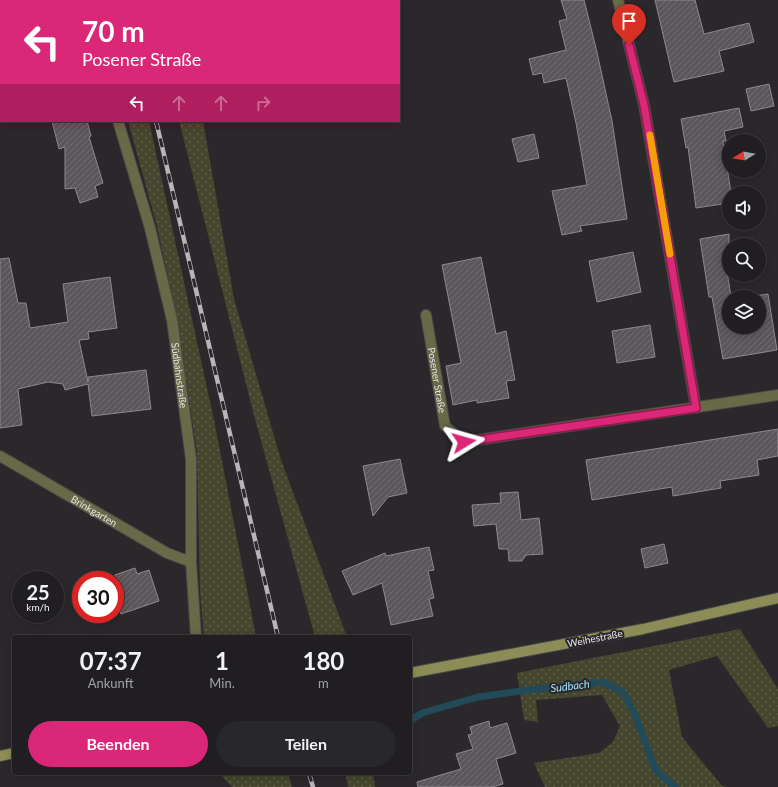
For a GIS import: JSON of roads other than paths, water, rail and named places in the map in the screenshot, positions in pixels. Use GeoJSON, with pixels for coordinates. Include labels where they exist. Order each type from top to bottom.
{"type":"FeatureCollection","features":[{"type":"Feature","properties":{"kind":"main road","name":"Weihestraße"},"geometry":{"type":"LineString","coordinates":[[412,673],[643,629],[778,598]]}},
{"type":"Feature","properties":{"kind":"main road"},"geometry":{"type":"LineString","coordinates":[[0,756],[12,753]]}},
{"type":"Feature","properties":{"kind":"street"},"geometry":{"type":"LineString","coordinates":[[618,0],[644,105],[696,408]]}},
{"type":"Feature","properties":{"kind":"street","name":"Südbahnstraße"},"geometry":{"type":"LineString","coordinates":[[118,122],[150,228],[172,320],[191,459],[192,562],[196,635]]}},
{"type":"Feature","properties":{"kind":"street","name":"Posener Straße"},"geometry":{"type":"LineString","coordinates":[[426,315],[445,426],[464,442],[696,408],[778,394]]}},
{"type":"Feature","properties":{"kind":"street","name":"Brinkgarten"},"geometry":{"type":"LineString","coordinates":[[0,456],[167,554],[192,562]]}},
{"type":"Feature","properties":{"kind":"waterway","name":"Sudbach"},"geometry":{"type":"LineString","coordinates":[[412,720],[422,713],[478,697],[603,682],[623,692],[635,715],[656,771],[675,787]]}},
{"type":"Feature","properties":{"kind":"railway"},"geometry":{"type":"LineString","coordinates":[[156,122],[278,635]]}},
{"type":"Feature","properties":{"kind":"railway"},"geometry":{"type":"LineString","coordinates":[[310,775],[313,787]]}}]}
